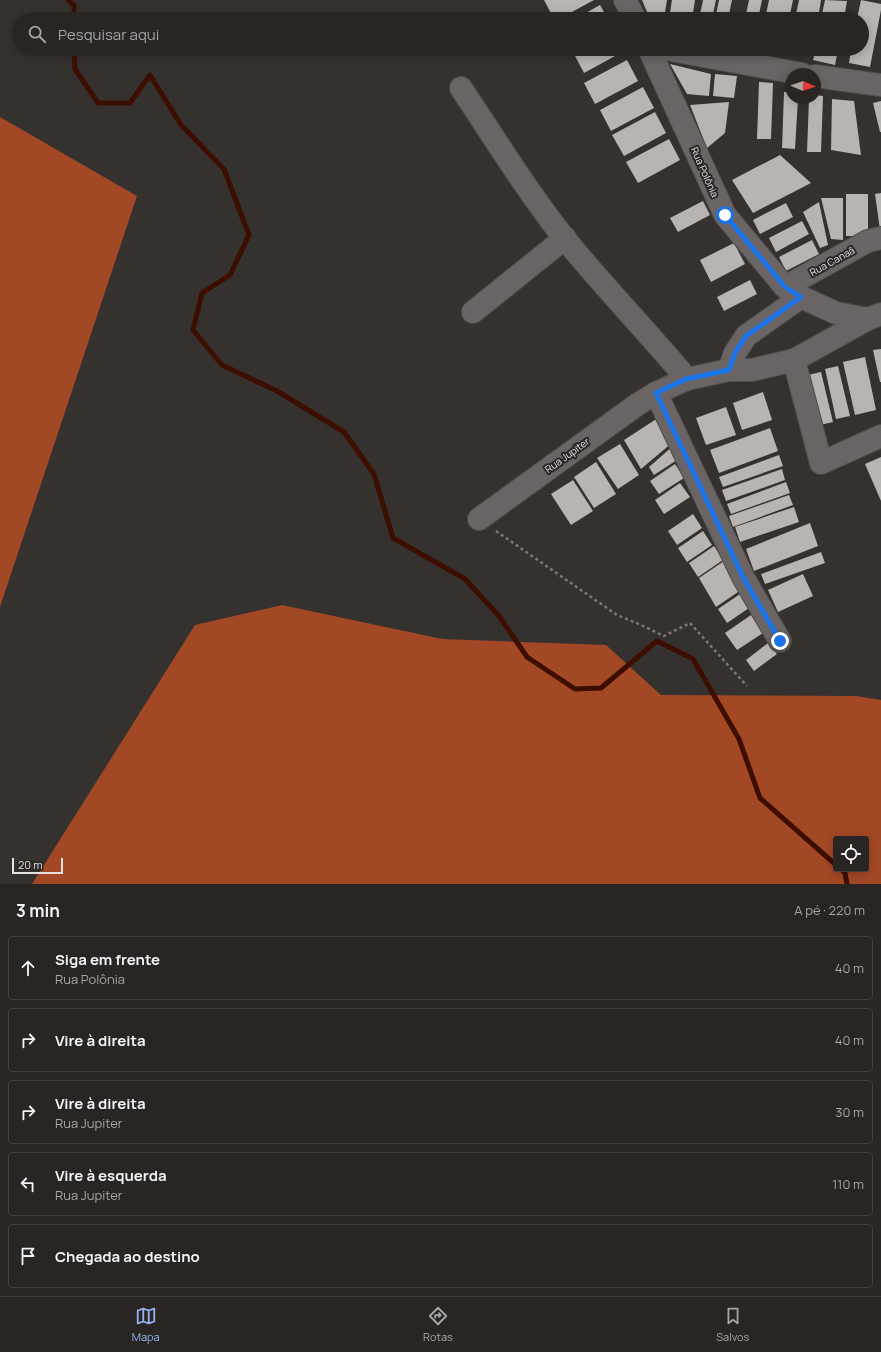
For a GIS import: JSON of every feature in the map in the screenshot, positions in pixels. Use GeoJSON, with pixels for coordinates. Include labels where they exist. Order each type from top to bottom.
{"type":"FeatureCollection","features":[{"type":"Feature","properties":{"kind":"street"},"geometry":{"type":"LineString","coordinates":[[625,0],[631,12]]}},
{"type":"Feature","properties":{"kind":"street","name":"Rua Polônia"},"geometry":{"type":"LineString","coordinates":[[652,56],[725,215],[793,292],[836,314],[874,316]]}},
{"type":"Feature","properties":{"kind":"street"},"geometry":{"type":"LineString","coordinates":[[704,56],[785,71]]}},
{"type":"Feature","properties":{"kind":"street"},"geometry":{"type":"LineString","coordinates":[[821,77],[881,85]]}},
{"type":"Feature","properties":{"kind":"street"},"geometry":{"type":"LineString","coordinates":[[461,88],[518,174],[564,238],[656,342],[686,379]]}},
{"type":"Feature","properties":{"kind":"street"},"geometry":{"type":"LineString","coordinates":[[473,312],[564,238]]}},
{"type":"Feature","properties":{"kind":"street","name":"Rua Canaã"},"geometry":{"type":"LineString","coordinates":[[729,370],[735,353],[746,336],[793,292],[868,241],[881,238]]}},
{"type":"Feature","properties":{"kind":"street","name":"Rua Jupiter"},"geometry":{"type":"LineString","coordinates":[[479,519],[638,404],[656,393],[686,379],[729,370],[752,370],[794,360],[874,316]]}},
{"type":"Feature","properties":{"kind":"street"},"geometry":{"type":"LineString","coordinates":[[794,360],[821,463],[881,436]]}},
{"type":"Feature","properties":{"kind":"street"},"geometry":{"type":"LineString","coordinates":[[656,393],[743,577],[780,641]]}},
{"type":"Feature","properties":{"kind":"path"},"geometry":{"type":"LineString","coordinates":[[479,519],[616,615],[664,636],[690,623],[747,686]]}},
{"type":"Feature","properties":{"kind":"shaded area"},"geometry":{"type":"Polygon","coordinates":[[[0,117],[137,196],[0,607],[0,117]]]}},
{"type":"Feature","properties":{"kind":"shaded area"},"geometry":{"type":"Polygon","coordinates":[[[282,605],[442,639],[606,645],[661,695],[856,696],[881,700],[881,884],[32,884],[195,625],[282,605]]]}},
{"type":"Feature","properties":{"kind":"building"},"geometry":{"type":"Polygon","coordinates":[[[544,0],[594,0],[572,12],[550,12],[544,0]]]}},
{"type":"Feature","properties":{"kind":"building"},"geometry":{"type":"Polygon","coordinates":[[[642,0],[667,0],[665,12],[647,12],[642,0]]]}},
{"type":"Feature","properties":{"kind":"building"},"geometry":{"type":"Polygon","coordinates":[[[672,0],[695,0],[693,12],[670,12],[672,0]]]}},
{"type":"Feature","properties":{"kind":"building"},"geometry":{"type":"Polygon","coordinates":[[[703,0],[716,0],[713,12],[700,12],[703,0]]]}},
{"type":"Feature","properties":{"kind":"building"},"geometry":{"type":"Polygon","coordinates":[[[719,0],[732,0],[729,12],[716,12],[719,0]]]}},
{"type":"Feature","properties":{"kind":"building"},"geometry":{"type":"Polygon","coordinates":[[[749,0],[762,0],[759,12],[746,12],[749,0]]]}},
{"type":"Feature","properties":{"kind":"building"},"geometry":{"type":"Polygon","coordinates":[[[769,0],[793,0],[790,12],[766,12],[769,0]]]}},
{"type":"Feature","properties":{"kind":"building"},"geometry":{"type":"Polygon","coordinates":[[[799,0],[821,0],[819,12],[796,12],[799,0]]]}},
{"type":"Feature","properties":{"kind":"building"},"geometry":{"type":"Polygon","coordinates":[[[825,0],[847,1],[845,12],[822,12],[825,0]]]}},
{"type":"Feature","properties":{"kind":"building"},"geometry":{"type":"Polygon","coordinates":[[[861,0],[881,4],[870,67],[849,63],[850,56],[869,56],[869,12],[858,12],[861,0]]]}},
{"type":"Feature","properties":{"kind":"building"},"geometry":{"type":"Polygon","coordinates":[[[600,5],[604,12],[588,12],[600,5]]]}},
{"type":"Feature","properties":{"kind":"building"},"geometry":{"type":"Polygon","coordinates":[[[575,56],[615,56],[584,73],[575,56]]]}},
{"type":"Feature","properties":{"kind":"building"},"geometry":{"type":"Polygon","coordinates":[[[814,56],[837,56],[835,65],[813,60],[814,56]]]}},
{"type":"Feature","properties":{"kind":"building"},"geometry":{"type":"Polygon","coordinates":[[[627,60],[638,81],[595,104],[584,83],[627,60]]]}},
{"type":"Feature","properties":{"kind":"building"},"geometry":{"type":"Polygon","coordinates":[[[670,64],[711,74],[709,96],[687,94],[670,64]]]}},
{"type":"Feature","properties":{"kind":"building"},"geometry":{"type":"Polygon","coordinates":[[[715,74],[737,76],[734,98],[713,96],[715,74]]]}},
{"type":"Feature","properties":{"kind":"building"},"geometry":{"type":"Polygon","coordinates":[[[759,82],[773,83],[771,139],[757,139],[759,82]]]}},
{"type":"Feature","properties":{"kind":"building"},"geometry":{"type":"Polygon","coordinates":[[[643,87],[654,108],[611,131],[600,110],[643,87]]]}},
{"type":"Feature","properties":{"kind":"building"},"geometry":{"type":"Polygon","coordinates":[[[785,92],[785,104],[798,104],[795,149],[782,148],[785,92]]]}},
{"type":"Feature","properties":{"kind":"building"},"geometry":{"type":"Polygon","coordinates":[[[821,96],[823,96],[821,152],[807,152],[809,104],[821,104],[821,96]]]}},
{"type":"Feature","properties":{"kind":"building"},"geometry":{"type":"Polygon","coordinates":[[[832,99],[854,101],[861,155],[831,150],[832,99]]]}},
{"type":"Feature","properties":{"kind":"building"},"geometry":{"type":"Polygon","coordinates":[[[881,101],[881,132],[880,132],[873,103],[881,101]]]}},
{"type":"Feature","properties":{"kind":"building"},"geometry":{"type":"Polygon","coordinates":[[[729,102],[725,133],[707,148],[690,105],[729,102]]]}},
{"type":"Feature","properties":{"kind":"building"},"geometry":{"type":"Polygon","coordinates":[[[655,112],[666,133],[624,156],[612,135],[655,112]]]}},
{"type":"Feature","properties":{"kind":"building"},"geometry":{"type":"Polygon","coordinates":[[[669,139],[680,160],[638,183],[626,162],[669,139]]]}},
{"type":"Feature","properties":{"kind":"building"},"geometry":{"type":"Polygon","coordinates":[[[780,155],[811,183],[753,213],[732,180],[780,155]]]}},
{"type":"Feature","properties":{"kind":"building"},"geometry":{"type":"Polygon","coordinates":[[[881,193],[881,229],[880,230],[875,194],[881,193]]]}},
{"type":"Feature","properties":{"kind":"building"},"geometry":{"type":"Polygon","coordinates":[[[846,194],[868,194],[868,236],[846,236],[846,194]]]}},
{"type":"Feature","properties":{"kind":"building"},"geometry":{"type":"Polygon","coordinates":[[[821,198],[843,198],[843,240],[831,239],[821,198]]]}},
{"type":"Feature","properties":{"kind":"building"},"geometry":{"type":"Polygon","coordinates":[[[703,201],[710,215],[678,232],[670,218],[703,201]]]}},
{"type":"Feature","properties":{"kind":"building"},"geometry":{"type":"Polygon","coordinates":[[[819,202],[828,245],[820,248],[803,212],[819,202]]]}},
{"type":"Feature","properties":{"kind":"building"},"geometry":{"type":"Polygon","coordinates":[[[786,203],[793,217],[760,234],[753,220],[786,203]]]}},
{"type":"Feature","properties":{"kind":"building"},"geometry":{"type":"Polygon","coordinates":[[[802,221],[809,234],[776,252],[769,238],[802,221]]]}},
{"type":"Feature","properties":{"kind":"building"},"geometry":{"type":"Polygon","coordinates":[[[812,240],[819,254],[786,271],[779,257],[812,240]]]}},
{"type":"Feature","properties":{"kind":"building"},"geometry":{"type":"Polygon","coordinates":[[[734,243],[745,264],[711,282],[700,260],[734,243]]]}},
{"type":"Feature","properties":{"kind":"building"},"geometry":{"type":"Polygon","coordinates":[[[750,280],[757,294],[724,311],[717,297],[750,280]]]}},
{"type":"Feature","properties":{"kind":"building"},"geometry":{"type":"Polygon","coordinates":[[[881,349],[881,382],[880,382],[873,350],[881,349]]]}},
{"type":"Feature","properties":{"kind":"building"},"geometry":{"type":"Polygon","coordinates":[[[865,357],[876,410],[855,415],[843,362],[865,357]]]}},
{"type":"Feature","properties":{"kind":"building"},"geometry":{"type":"Polygon","coordinates":[[[838,366],[850,416],[836,419],[825,369],[838,366]]]}},
{"type":"Feature","properties":{"kind":"building"},"geometry":{"type":"Polygon","coordinates":[[[821,372],[833,422],[820,425],[808,375],[821,372]]]}},
{"type":"Feature","properties":{"kind":"building"},"geometry":{"type":"Polygon","coordinates":[[[763,392],[772,420],[742,430],[733,403],[763,392]]]}},
{"type":"Feature","properties":{"kind":"building"},"geometry":{"type":"Polygon","coordinates":[[[726,407],[736,435],[706,445],[696,418],[726,407]]]}},
{"type":"Feature","properties":{"kind":"building"},"geometry":{"type":"Polygon","coordinates":[[[661,416],[673,442],[641,469],[624,440],[661,416]]]}},
{"type":"Feature","properties":{"kind":"building"},"geometry":{"type":"Polygon","coordinates":[[[770,428],[778,451],[719,473],[710,450],[770,428]]]}},
{"type":"Feature","properties":{"kind":"building"},"geometry":{"type":"Polygon","coordinates":[[[620,444],[639,475],[618,489],[597,458],[620,444]]]}},
{"type":"Feature","properties":{"kind":"building"},"geometry":{"type":"Polygon","coordinates":[[[673,446],[680,458],[654,475],[649,467],[673,446]]]}},
{"type":"Feature","properties":{"kind":"building"},"geometry":{"type":"Polygon","coordinates":[[[779,455],[783,466],[723,487],[719,477],[779,455]]]}},
{"type":"Feature","properties":{"kind":"building"},"geometry":{"type":"Polygon","coordinates":[[[881,457],[881,501],[865,464],[881,457]]]}},
{"type":"Feature","properties":{"kind":"building"},"geometry":{"type":"Polygon","coordinates":[[[596,462],[616,494],[594,508],[574,477],[596,462]]]}},
{"type":"Feature","properties":{"kind":"building"},"geometry":{"type":"Polygon","coordinates":[[[675,464],[684,478],[659,494],[650,481],[675,464]]]}},
{"type":"Feature","properties":{"kind":"building"},"geometry":{"type":"Polygon","coordinates":[[[782,469],[785,480],[726,501],[722,490],[782,469]]]}},
{"type":"Feature","properties":{"kind":"building"},"geometry":{"type":"Polygon","coordinates":[[[573,480],[593,511],[571,525],[551,494],[573,480]]]}},
{"type":"Feature","properties":{"kind":"building"},"geometry":{"type":"Polygon","coordinates":[[[786,482],[790,493],[731,514],[727,504],[786,482]]]}},
{"type":"Feature","properties":{"kind":"building"},"geometry":{"type":"Polygon","coordinates":[[[680,483],[690,497],[664,514],[655,500],[680,483]]]}},
{"type":"Feature","properties":{"kind":"building"},"geometry":{"type":"Polygon","coordinates":[[[789,495],[793,505],[733,527],[729,516],[789,495]]]}},
{"type":"Feature","properties":{"kind":"building"},"geometry":{"type":"Polygon","coordinates":[[[794,507],[799,522],[740,542],[735,527],[794,507]]]}},
{"type":"Feature","properties":{"kind":"building"},"geometry":{"type":"Polygon","coordinates":[[[693,514],[702,528],[677,545],[668,531],[693,514]]]}},
{"type":"Feature","properties":{"kind":"building"},"geometry":{"type":"Polygon","coordinates":[[[810,523],[818,546],[754,571],[746,549],[810,523]]]}},
{"type":"Feature","properties":{"kind":"building"},"geometry":{"type":"Polygon","coordinates":[[[703,531],[712,545],[687,562],[678,548],[703,531]]]}},
{"type":"Feature","properties":{"kind":"building"},"geometry":{"type":"Polygon","coordinates":[[[714,546],[723,560],[698,577],[689,563],[714,546]]]}},
{"type":"Feature","properties":{"kind":"building"},"geometry":{"type":"Polygon","coordinates":[[[821,552],[825,563],[765,584],[761,574],[821,552]]]}},
{"type":"Feature","properties":{"kind":"building"},"geometry":{"type":"Polygon","coordinates":[[[724,561],[741,590],[716,607],[699,578],[724,561]]]}},
{"type":"Feature","properties":{"kind":"building"},"geometry":{"type":"Polygon","coordinates":[[[803,574],[813,596],[778,612],[768,590],[803,574]]]}},
{"type":"Feature","properties":{"kind":"building"},"geometry":{"type":"Polygon","coordinates":[[[743,592],[752,606],[727,623],[718,609],[743,592]]]}},
{"type":"Feature","properties":{"kind":"building"},"geometry":{"type":"Polygon","coordinates":[[[751,615],[763,633],[737,650],[725,633],[751,615]]]}},
{"type":"Feature","properties":{"kind":"building"},"geometry":{"type":"Polygon","coordinates":[[[768,643],[777,654],[754,671],[746,660],[768,643]]]}},
{"type":"Feature","properties":{"kind":"waterway"},"geometry":{"type":"LineString","coordinates":[[68,0],[74,5],[74,12]]}},
{"type":"Feature","properties":{"kind":"waterway"},"geometry":{"type":"LineString","coordinates":[[74,56],[75,69],[98,103],[130,103],[150,75],[181,125],[224,169],[249,235],[230,275],[202,293],[193,330],[222,365],[277,391],[344,432],[374,474],[393,538],[465,579],[499,616],[527,657],[575,689],[601,688],[657,641],[693,659],[739,739],[760,798],[833,862]]}},
{"type":"Feature","properties":{"kind":"waterway"},"geometry":{"type":"LineString","coordinates":[[844,872],[847,884]]}},
{"type":"Feature","properties":{"kind":"route"},"geometry":{"type":"LineString","coordinates":[[725,215],[785,287],[801,297],[746,336],[735,353],[729,370],[686,379],[656,393],[743,577],[780,641]]}}]}
